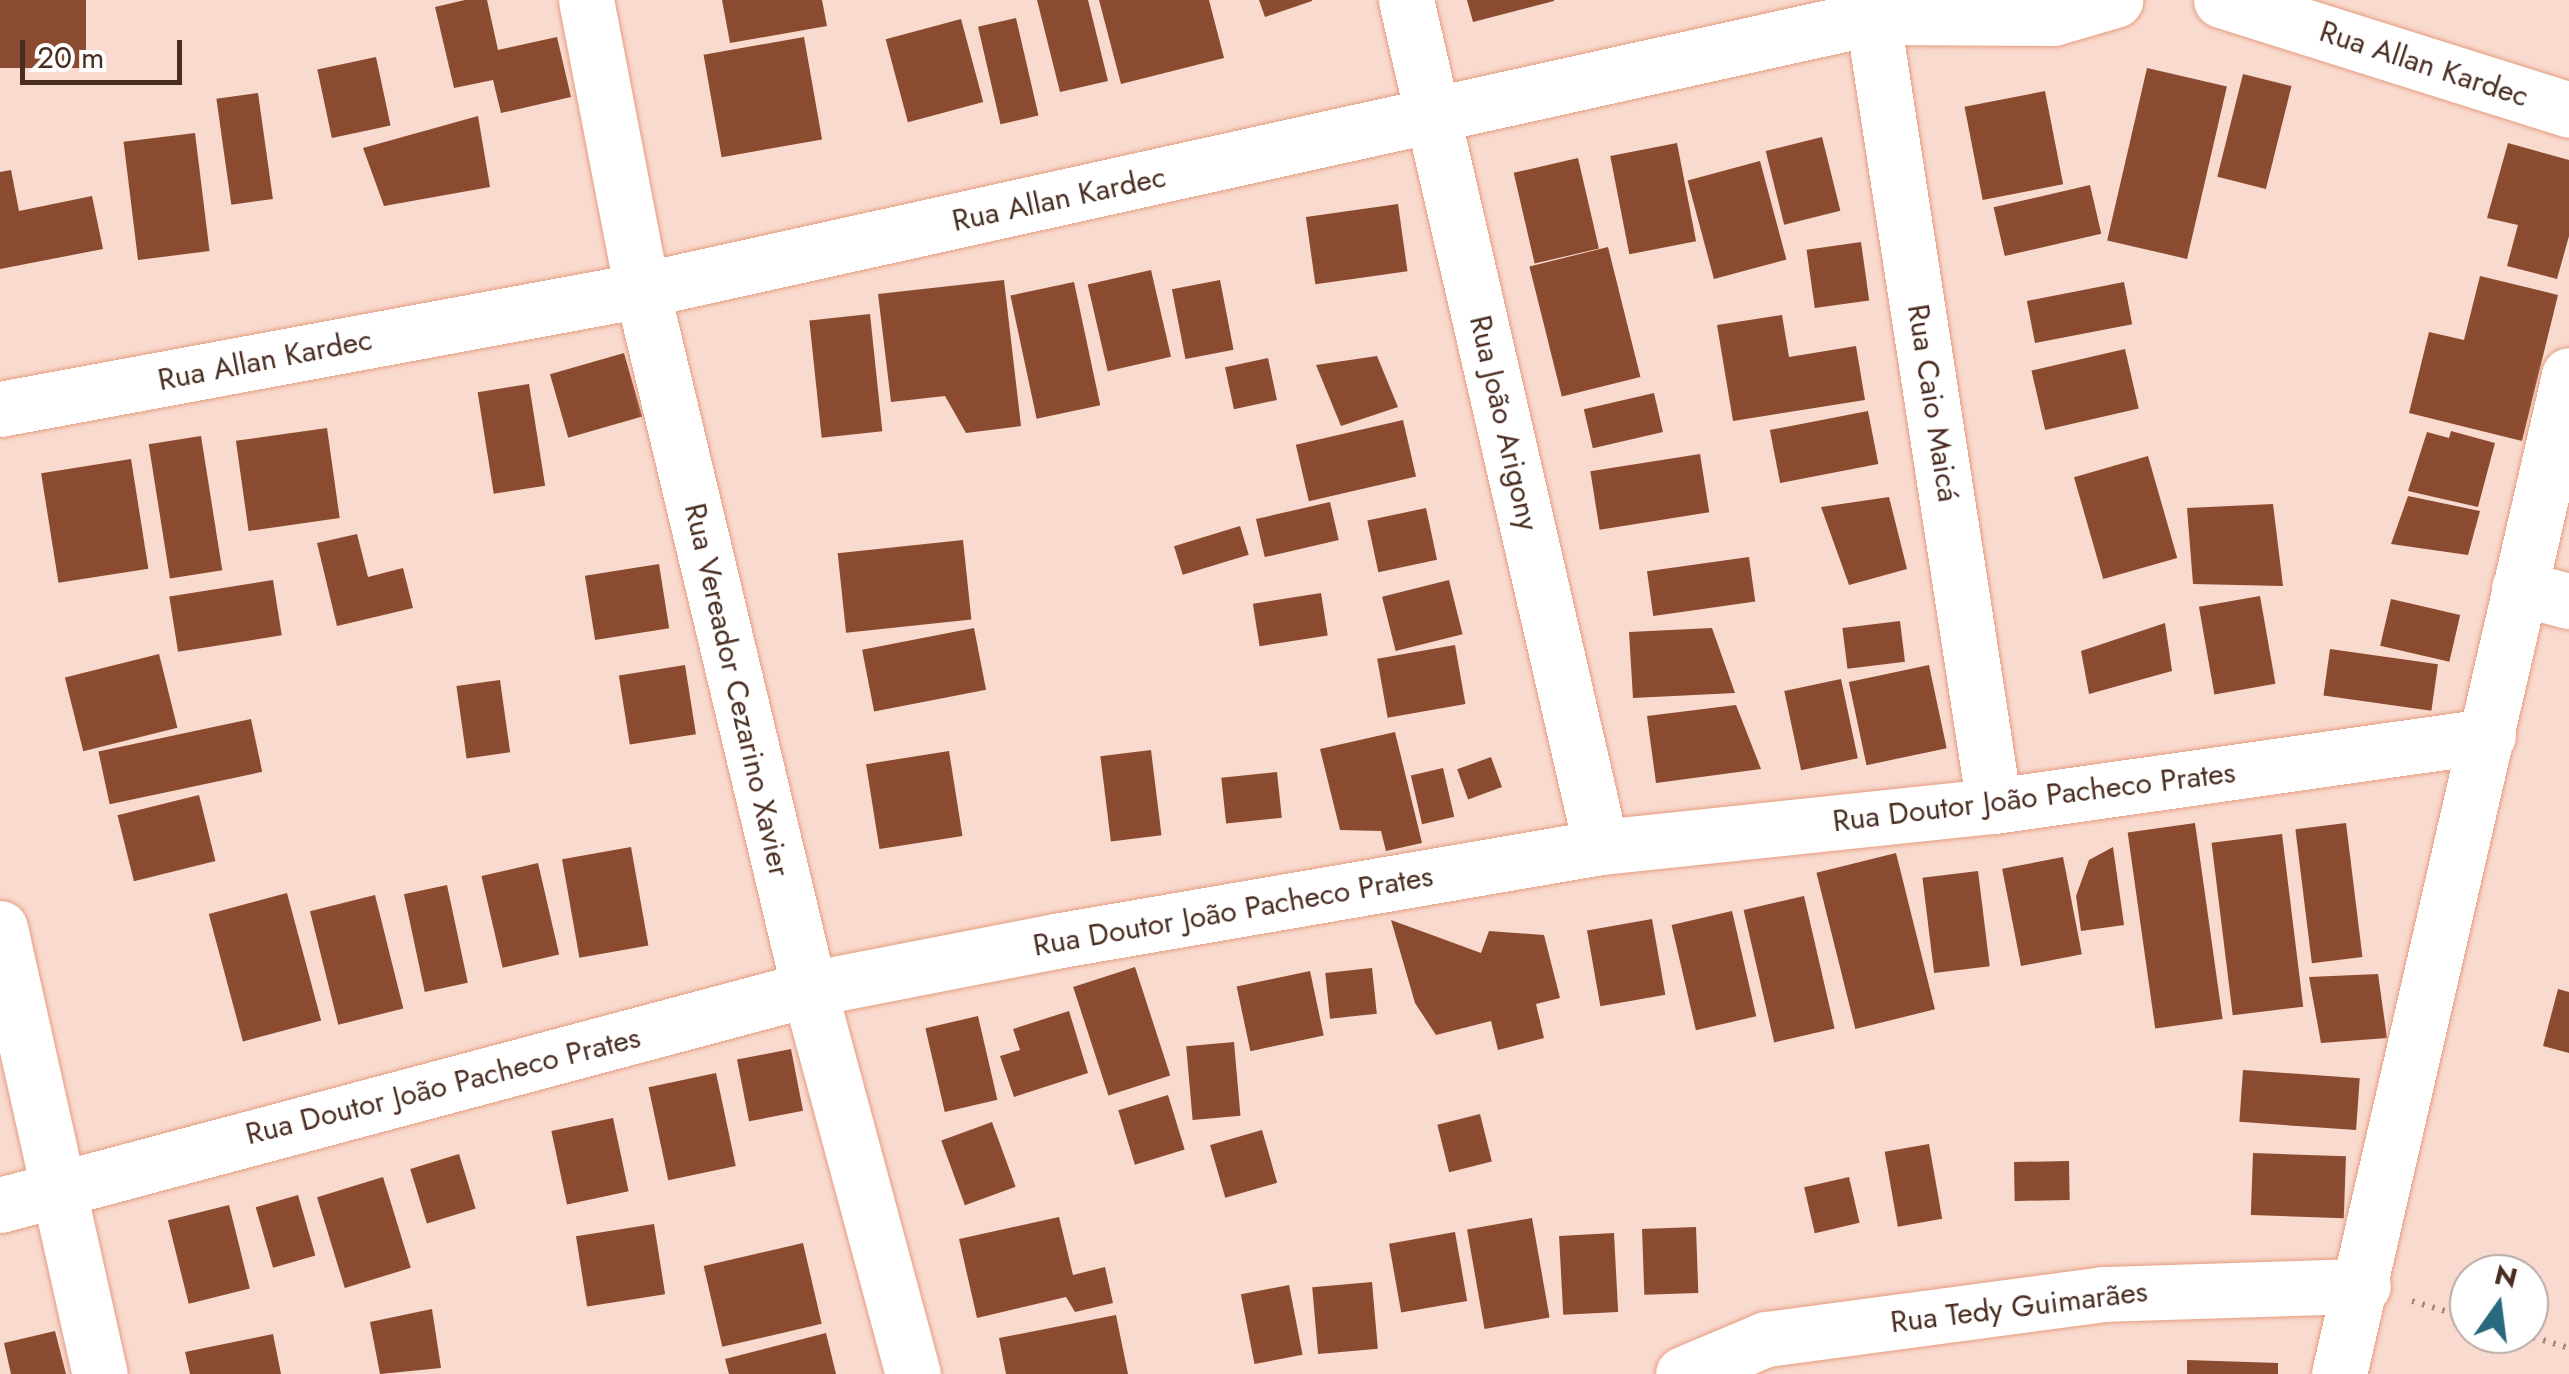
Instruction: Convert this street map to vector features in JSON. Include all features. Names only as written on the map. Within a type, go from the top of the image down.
[{"type":"street","name":"Rua Vereador Cezarino Xavier","points":[[586,0],[642,290],[809,989],[913,1374]]},
{"type":"street","name":"Rua João Arigony","points":[[1406,0],[1602,847]]},
{"type":"street","name":"Rua Allan Kardec","points":[[0,409],[642,290],[1434,117],[1872,8],[2052,18],[2116,0]]},
{"type":"street","name":"Rua Allan Kardec","points":[[2222,0],[2569,110]]},
{"type":"street","name":"Rua Caio Maicá","points":[[1872,8],[1994,806]]},
{"type":"street","points":[[2339,1374],[2363,1286],[2488,736],[2544,594],[2569,375]]},
{"type":"street","name":"Rua Doutor João Pacheco Prates","points":[[0,1205],[57,1185],[809,989],[1602,847],[1994,806],[2488,736]]},
{"type":"street","points":[[0,928],[100,1374]]},
{"type":"street","name":"Rua Tedy Guimarães","points":[[1683,1374],[1766,1339],[2103,1294],[2363,1286]]},
{"type":"building","points":[[0,0],[86,0],[86,68],[0,68]]},
{"type":"building","points":[[487,0],[498,50],[557,37],[571,97],[501,113],[493,80],[454,88],[435,7]]},
{"type":"building","points":[[722,0],[822,0],[827,26],[730,43]]},
{"type":"building","points":[[1037,0],[1088,0],[1108,81],[1060,92]]},
{"type":"building","points":[[1099,0],[1209,0],[1224,58],[1121,84]]},
{"type":"building","points":[[1259,0],[1312,0],[1312,1],[1265,17]]},
{"type":"building","points":[[1467,0],[1554,0],[1554,1],[1473,22]]},
{"type":"building","points":[[1016,18],[1038,115],[1000,124],[978,27]]},
{"type":"building","points":[[961,19],[983,102],[908,122],[886,39]]},
{"type":"building","points":[[804,37],[822,139],[722,157],[704,55]]},
{"type":"building","points":[[376,57],[391,125],[332,138],[317,69]]},
{"type":"building","points":[[2147,68],[2227,86],[2187,259],[2107,240]]},
{"type":"building","points":[[2243,74],[2292,86],[2266,189],[2217,177]]},
{"type":"building","points":[[2045,91],[2063,184],[1983,200],[1965,107]]},
{"type":"building","points":[[258,93],[273,199],[231,205],[216,99]]},
{"type":"building","points":[[478,116],[490,187],[384,206],[363,148]]},
{"type":"building","points":[[195,133],[210,251],[138,260],[124,142]]},
{"type":"building","points":[[1822,137],[1840,211],[1784,225],[1766,151]]},
{"type":"building","points":[[1677,143],[1696,241],[1629,254],[1610,156]]},
{"type":"building","points":[[2508,143],[2569,160],[2569,236],[2557,279],[2507,266],[2518,225],[2487,218]]},
{"type":"building","points":[[1578,158],[1599,249],[1535,263],[1514,173]]},
{"type":"building","points":[[1760,161],[1786,260],[1714,279],[1688,180]]},
{"type":"building","points":[[11,170],[19,211],[92,196],[103,249],[0,269],[0,172]]},
{"type":"building","points":[[2090,185],[2101,234],[2005,256],[1994,207]]},
{"type":"building","points":[[1398,204],[1407,271],[1315,284],[1306,217]]},
{"type":"building","points":[[1861,242],[1869,300],[1815,308],[1807,250]]},
{"type":"building","points":[[1608,247],[1640,377],[1562,397],[1529,267]]},
{"type":"building","points":[[1151,270],[1171,357],[1108,371],[1088,285]]},
{"type":"building","points":[[2480,276],[2558,295],[2522,441],[2409,413],[2429,332],[2464,340]]},
{"type":"building","points":[[1004,280],[1021,426],[966,433],[945,396],[891,402],[878,294]]},
{"type":"building","points":[[1220,280],[1234,350],[1185,359],[1172,289]]},
{"type":"building","points":[[1074,282],[1100,405],[1037,419],[1010,296]]},
{"type":"building","points":[[2124,282],[2132,324],[2035,343],[2027,301]]},
{"type":"building","points":[[870,314],[882,431],[822,438],[809,320]]},
{"type":"building","points":[[1782,315],[1789,357],[1856,346],[1865,400],[1733,421],[1717,325]]},
{"type":"building","points":[[2125,349],[2139,408],[2045,430],[2031,371]]},
{"type":"building","points":[[624,353],[642,416],[568,438],[550,374]]},
{"type":"building","points":[[1377,356],[1398,407],[1341,426],[1316,365]]},
{"type":"building","points":[[1268,358],[1277,400],[1234,409],[1225,367]]},
{"type":"building","points":[[529,384],[545,486],[494,494],[478,392]]},
{"type":"building","points":[[1654,393],[1663,432],[1593,448],[1584,409]]},
{"type":"building","points":[[1868,411],[1878,464],[1780,483],[1770,430]]},
{"type":"building","points":[[1403,420],[1416,477],[1309,501],[1296,445]]},
{"type":"building","points":[[327,428],[340,518],[249,531],[236,441]]},
{"type":"building","points":[[2451,431],[2495,443],[2478,507],[2408,491],[2427,432],[2449,438]]},
{"type":"building","points":[[201,436],[222,570],[170,579],[149,444]]},
{"type":"building","points":[[1700,454],[1709,512],[1600,530],[1590,471]]},
{"type":"building","points":[[2148,456],[2177,558],[2103,579],[2074,477]]},
{"type":"building","points":[[131,459],[148,569],[58,583],[41,473]]},
{"type":"building","points":[[2408,496],[2480,511],[2468,555],[2391,544]]},
{"type":"building","points":[[1889,497],[1907,569],[1849,585],[1821,507]]},
{"type":"building","points":[[1330,502],[1339,540],[1265,557],[1256,519]]},
{"type":"building","points":[[2273,504],[2283,586],[2193,584],[2187,508]]},
{"type":"building","points":[[1426,508],[1437,560],[1378,572],[1367,520]]},
{"type":"building","points":[[1240,526],[1249,555],[1183,575],[1174,546]]},
{"type":"building","points":[[357,534],[368,577],[403,568],[413,608],[337,626],[317,543]]},
{"type":"building","points":[[963,540],[971,620],[846,633],[838,553]]},
{"type":"building","points":[[1749,557],[1755,602],[1653,616],[1647,571]]},
{"type":"building","points":[[659,564],[669,628],[595,640],[585,576]]},
{"type":"building","points":[[273,580],[282,635],[178,652],[169,596]]},
{"type":"building","points":[[1449,580],[1463,634],[1396,651],[1382,597]]},
{"type":"building","points":[[1321,593],[1328,635],[1260,646],[1253,604]]},
{"type":"building","points":[[2260,596],[2275,684],[2214,694],[2199,607]]},
{"type":"building","points":[[2391,599],[2460,615],[2449,662],[2380,646]]},
{"type":"building","points":[[1900,621],[1905,662],[1847,669],[1842,628]]},
{"type":"building","points":[[2165,623],[2172,671],[2089,694],[2081,651]]},
{"type":"building","points":[[974,628],[986,690],[874,712],[862,650]]},
{"type":"building","points":[[1712,628],[1735,693],[1633,698],[1629,632]]},
{"type":"building","points":[[1455,645],[1465,704],[1388,718],[1377,659]]},
{"type":"building","points":[[2330,649],[2438,664],[2431,711],[2323,696]]},
{"type":"building","points":[[159,654],[177,728],[83,751],[65,677]]},
{"type":"building","points":[[685,665],[696,734],[630,745],[619,675]]},
{"type":"building","points":[[1929,665],[1947,748],[1866,765],[1849,682]]},
{"type":"building","points":[[1841,679],[1858,758],[1801,770],[1784,691]]},
{"type":"building","points":[[500,680],[510,752],[467,758],[456,686]]},
{"type":"building","points":[[1736,705],[1761,769],[1656,783],[1647,716]]},
{"type":"building","points":[[251,719],[262,772],[110,804],[98,751]]},
{"type":"building","points":[[1395,732],[1422,843],[1386,851],[1381,831],[1340,830],[1320,749]]},
{"type":"building","points":[[1151,750],[1161,835],[1111,842],[1100,756]]},
{"type":"building","points":[[949,751],[962,836],[879,849],[866,764]]},
{"type":"building","points":[[1491,757],[1502,787],[1468,799],[1457,769]]},
{"type":"building","points":[[1443,768],[1454,817],[1422,824],[1411,775]]},
{"type":"building","points":[[1277,772],[1282,818],[1226,824],[1221,778]]},
{"type":"building","points":[[199,795],[215,861],[134,881],[117,815]]},
{"type":"building","points":[[2195,823],[2223,1019],[2155,1029],[2128,832]]},
{"type":"building","points":[[2346,823],[2362,957],[2312,963],[2295,829]]},
{"type":"building","points":[[2282,834],[2303,1007],[2233,1015],[2212,843]]},
{"type":"building","points":[[631,847],[648,945],[579,958],[562,859]]},
{"type":"building","points":[[2113,847],[2124,925],[2081,931],[2076,896],[2089,860]]},
{"type":"building","points":[[1896,853],[1935,1009],[1855,1029],[1816,873]]},
{"type":"building","points":[[2063,857],[2082,954],[2021,966],[2002,869]]},
{"type":"building","points":[[538,863],[559,955],[503,968],[481,876]]},
{"type":"building","points":[[1978,871],[1990,966],[1934,973],[1922,878]]},
{"type":"building","points":[[447,885],[468,983],[425,992],[404,894]]},
{"type":"building","points":[[287,893],[321,1021],[243,1041],[209,914]]},
{"type":"building","points":[[375,895],[403,1009],[338,1025],[310,911]]},
{"type":"building","points":[[1804,896],[1835,1029],[1774,1042],[1744,910]]},
{"type":"building","points":[[1732,911],[1756,1016],[1696,1030],[1672,925]]},
{"type":"building","points":[[1652,919],[1665,995],[1600,1006],[1587,930]]},
{"type":"building","points":[[1391,920],[1481,953],[1489,931],[1544,935],[1560,998],[1536,1004],[1544,1038],[1498,1050],[1491,1021],[1436,1035],[1415,1003]]},
{"type":"building","points":[[1135,967],[1170,1075],[1108,1096],[1073,987]]},
{"type":"building","points":[[1372,968],[1377,1014],[1330,1019],[1325,973]]},
{"type":"building","points":[[1310,971],[1324,1036],[1250,1051],[1237,987]]},
{"type":"building","points":[[2378,974],[2387,1038],[2321,1043],[2309,977]]},
{"type":"building","points":[[2558,989],[2569,992],[2569,1053],[2543,1046]]},
{"type":"building","points":[[1069,1011],[1088,1073],[1014,1097],[1000,1056],[1020,1050],[1013,1029]]},
{"type":"building","points":[[978,1016],[997,1100],[945,1112],[925,1028]]},
{"type":"building","points":[[1234,1042],[1240,1116],[1193,1120],[1186,1046]]},
{"type":"building","points":[[791,1049],[803,1111],[749,1121],[737,1059]]},
{"type":"building","points":[[2243,1070],[2360,1078],[2356,1130],[2239,1122]]},
{"type":"building","points":[[716,1073],[736,1166],[668,1180],[649,1087]]},
{"type":"building","points":[[1168,1095],[1185,1150],[1135,1165],[1118,1110]]},
{"type":"building","points":[[1480,1114],[1492,1162],[1449,1172],[1437,1125]]},
{"type":"building","points":[[613,1118],[629,1191],[567,1204],[551,1131]]},
{"type":"building","points":[[992,1122],[1016,1187],[965,1205],[941,1140]]},
{"type":"building","points":[[1262,1130],[1277,1183],[1225,1198],[1210,1145]]},
{"type":"building","points":[[1929,1144],[1942,1219],[1898,1227],[1885,1152]]},
{"type":"building","points":[[2253,1153],[2346,1156],[2344,1218],[2251,1215]]},
{"type":"building","points":[[459,1154],[476,1209],[427,1223],[410,1169]]},
{"type":"building","points":[[2069,1161],[2070,1200],[2015,1201],[2014,1162]]},
{"type":"building","points":[[383,1177],[411,1268],[345,1288],[317,1197]]},
{"type":"building","points":[[1849,1177],[1860,1223],[1815,1233],[1804,1187]]},
{"type":"building","points":[[298,1195],[315,1256],[273,1268],[256,1207]]},
{"type":"building","points":[[229,1205],[250,1288],[189,1304],[168,1220]]},
{"type":"building","points":[[1059,1217],[1073,1275],[1105,1267],[1113,1303],[1075,1312],[1066,1297],[977,1318],[959,1239]]},
{"type":"building","points":[[1532,1218],[1550,1317],[1485,1329],[1467,1229]]},
{"type":"building","points":[[654,1224],[665,1294],[587,1306],[576,1236]]},
{"type":"building","points":[[1696,1227],[1698,1293],[1644,1295],[1642,1229]]},
{"type":"building","points":[[1455,1232],[1467,1301],[1401,1313],[1389,1244]]},
{"type":"building","points":[[1614,1233],[1618,1312],[1563,1315],[1559,1236]]},
{"type":"building","points":[[803,1243],[822,1324],[722,1347],[704,1266]]},
{"type":"building","points":[[1372,1282],[1378,1349],[1318,1354],[1312,1287]]},
{"type":"building","points":[[1289,1285],[1303,1355],[1254,1364],[1241,1294]]},
{"type":"building","points":[[432,1309],[441,1368],[380,1374],[370,1322]]},
{"type":"building","points":[[1116,1315],[1128,1374],[1006,1374],[999,1338]]},
{"type":"building","points":[[55,1331],[66,1374],[11,1374],[4,1343]]},
{"type":"building","points":[[826,1333],[836,1374],[729,1374],[725,1359]]},
{"type":"building","points":[[273,1334],[281,1374],[190,1374],[185,1352]]},
{"type":"building","points":[[2187,1360],[2278,1363],[2278,1374],[2187,1374]]}]
